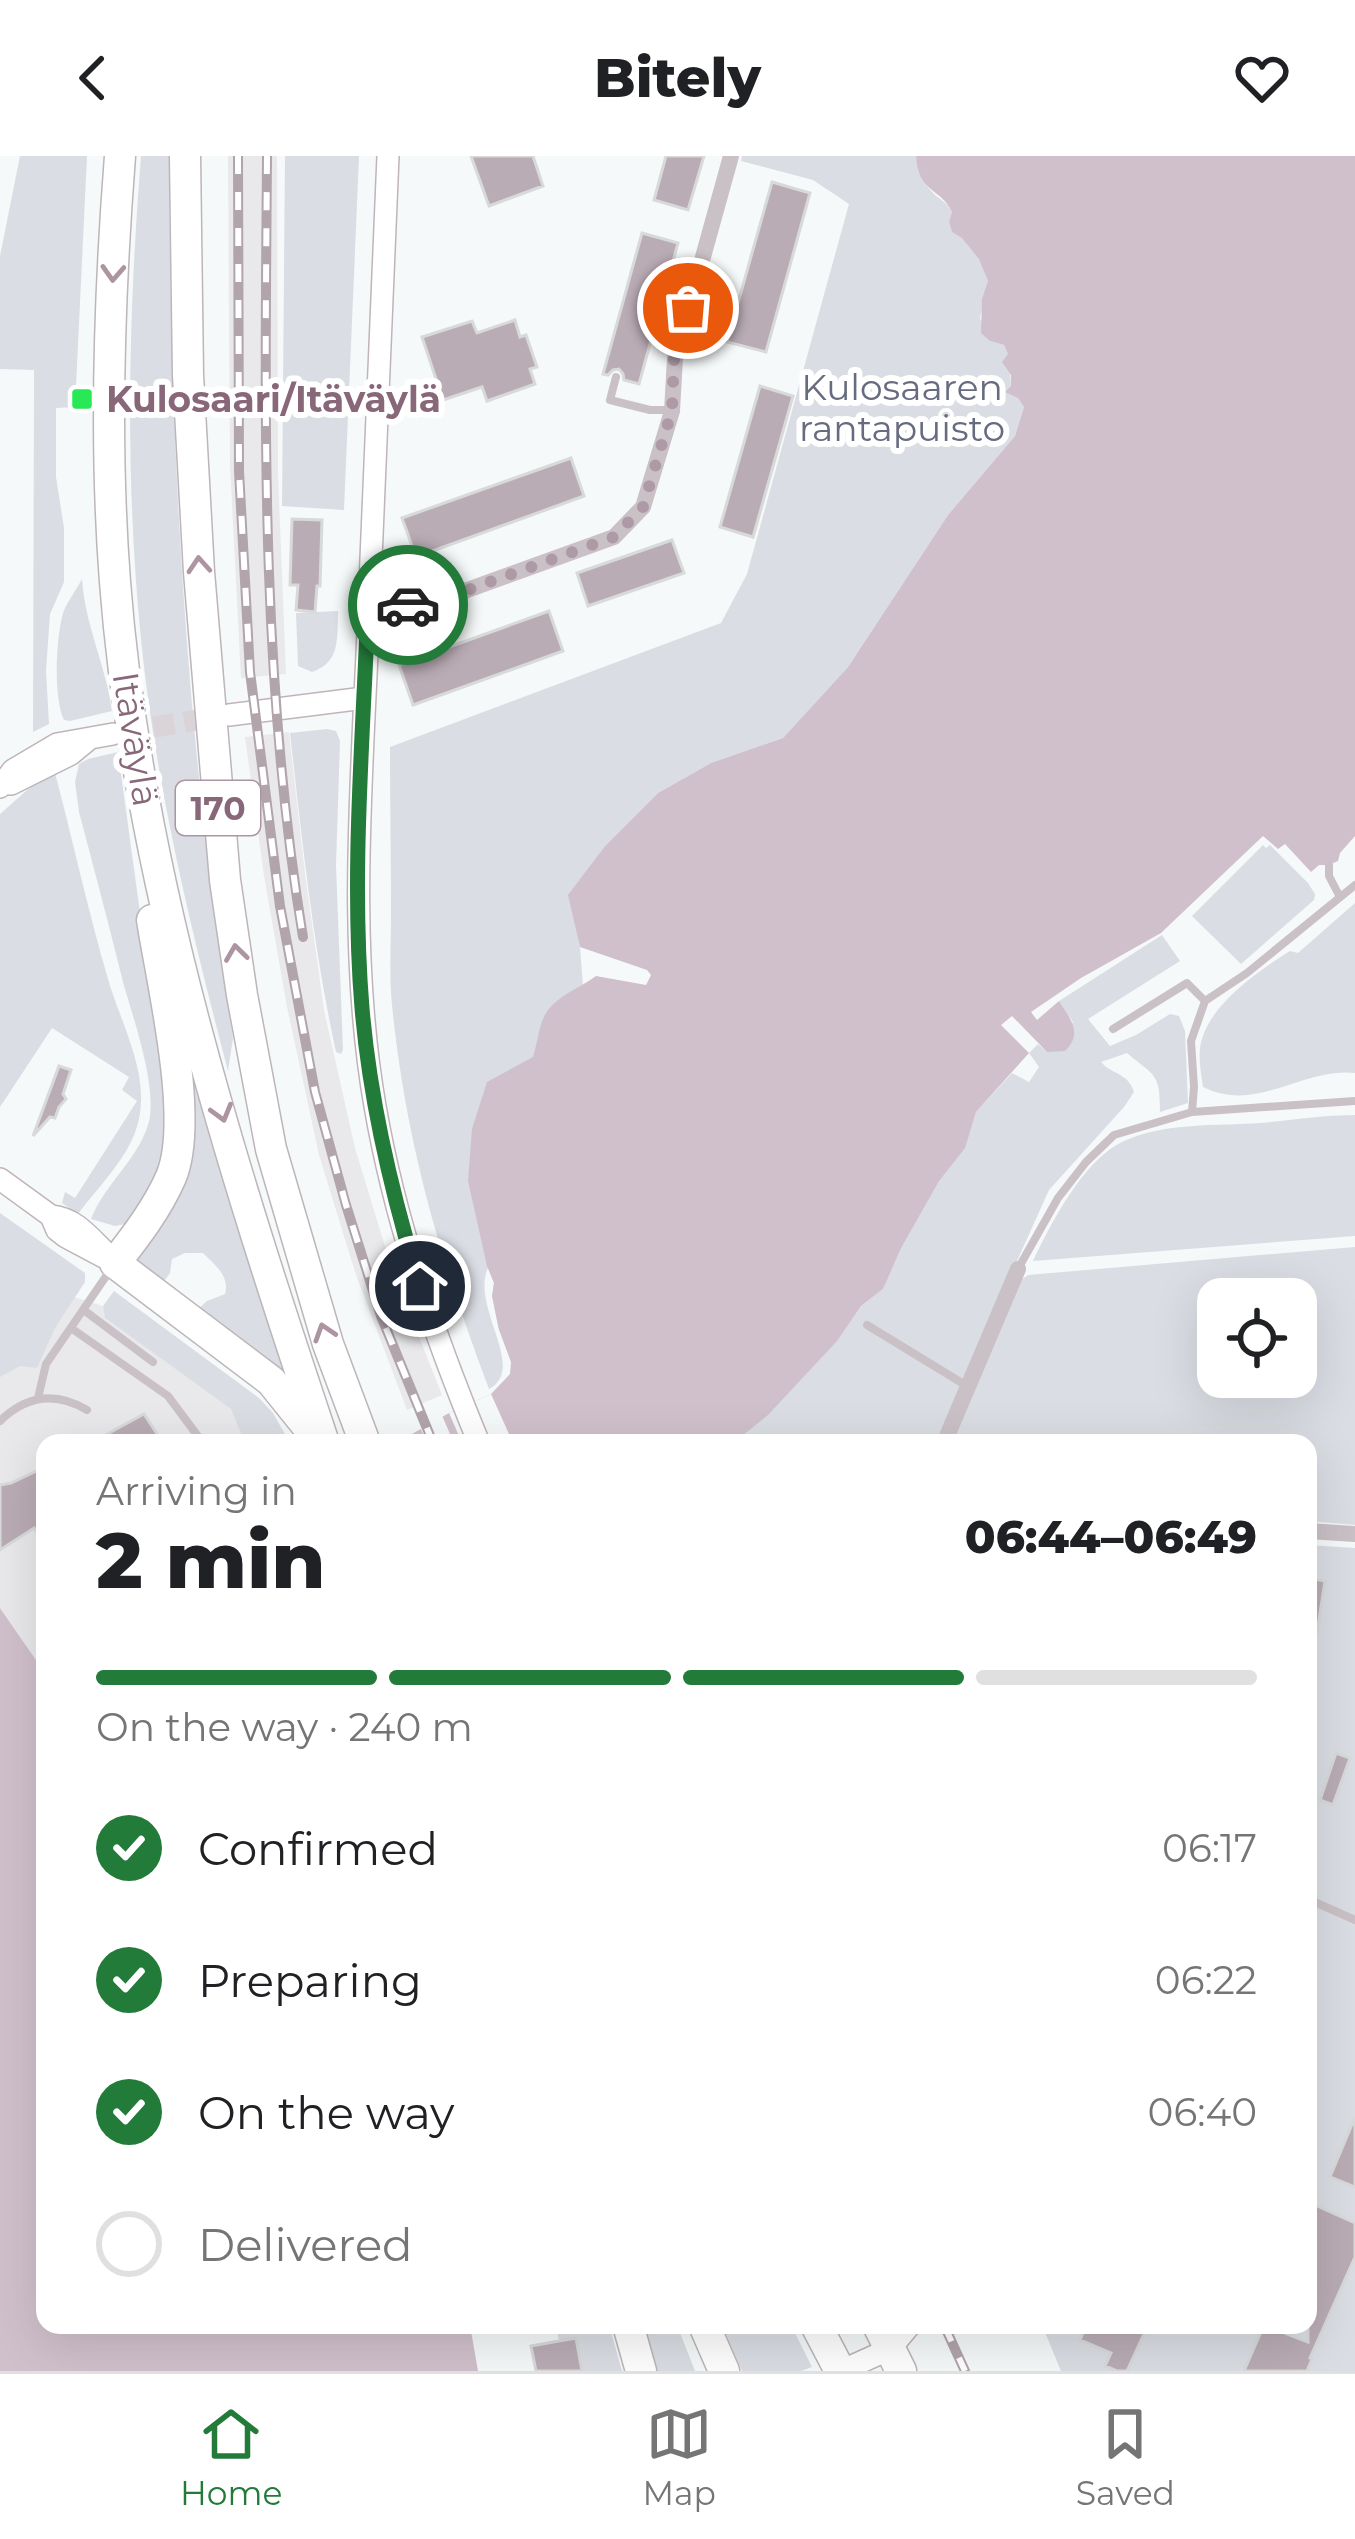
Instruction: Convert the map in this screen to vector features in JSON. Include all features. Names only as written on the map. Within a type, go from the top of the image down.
[{"type":"highway","name":"Itäväylä","points":[[120,156],[111,296],[109,459],[126,683],[144,795],[189,999],[257,1241],[319,1434]]},
{"type":"highway","name":"Itäväylä","points":[[185,156],[188,375],[225,880],[272,1149],[322,1325],[361,1434]]},
{"type":"highway","points":[[144,795],[140,838],[174,1058],[177,1155],[148,1220],[115,1263],[271,1381],[315,1434]]},
{"type":"highway","points":[[631,2334],[641,2371]]},
{"type":"highway","points":[[708,2334],[724,2371]]},
{"type":"highway","points":[[821,2334],[840,2371]]},
{"type":"main road","points":[[388,156],[364,698],[360,979],[369,1068],[390,1178],[405,1235],[475,1434]]},
{"type":"main road","points":[[229,716],[364,698]]},
{"type":"main road","points":[[0,787],[20,782],[88,740],[113,734]]},
{"type":"main road","points":[[0,1179],[51,1216],[66,1237],[115,1263]]},
{"type":"main road","points":[[840,2371],[895,2342]]},
{"type":"street","points":[[368,606],[437,601],[614,537],[643,507],[672,410],[674,358],[731,156]]},
{"type":"street","points":[[948,1434],[1018,1269]]},
{"type":"street","points":[[1317,1532],[1355,1534]]},
{"type":"lane","points":[[616,377],[610,400],[672,410]]},
{"type":"lane","points":[[1329,865],[1340,897]]},
{"type":"lane","points":[[1192,1112],[1192,1041],[1205,1001],[1355,885]]},
{"type":"lane","points":[[1113,1029],[1187,983],[1205,1001]]},
{"type":"lane","points":[[1018,1269],[1058,1198],[1085,1162],[1114,1135],[1192,1112],[1355,1101]]},
{"type":"lane","points":[[38,1397],[46,1364],[115,1263]]},
{"type":"lane","points":[[85,1311],[153,1362]]},
{"type":"lane","points":[[868,1325],[968,1386]]},
{"type":"lane","points":[[71,1328],[168,1396],[196,1434]]},
{"type":"lane","points":[[0,1421],[19,1404],[38,1397],[61,1398],[87,1409]]},
{"type":"lane","points":[[1317,1903],[1355,1920]]},
{"type":"shaded area","points":[[228,156],[277,156],[278,474],[286,674],[241,678],[230,466]]},
{"type":"shaded area","points":[[916,156],[1355,156],[1355,836],[1338,861],[1311,872],[1285,844],[1278,849],[1263,836],[1161,933],[1031,1012],[1037,1020],[1059,1001],[1074,1032],[1065,1051],[1047,1052],[1012,1016],[1001,1025],[1029,1053],[976,1112],[965,1148],[939,1181],[883,1289],[861,1306],[837,1341],[744,1434],[412,1434],[491,1394],[510,1374],[511,1362],[492,1296],[494,1283],[468,1181],[472,1129],[487,1082],[533,1057],[543,1019],[566,994],[596,976],[646,985],[651,975],[580,947],[568,895],[605,846],[658,793],[711,763],[783,738],[848,667],[948,515],[1015,436],[1024,407],[1005,392],[1011,386],[1011,375],[1002,362],[1008,354],[1004,345],[981,333],[988,281],[979,259],[952,232],[952,212],[925,184]]},
{"type":"shaded area","points":[[289,732],[324,1010],[355,1148],[391,1266],[442,1395],[407,1410],[356,1275],[319,1155],[264,876],[245,737]]},
{"type":"shaded area","points":[[0,1274],[103,1306],[105,1318],[232,1409],[242,1434],[36,1434],[36,1660],[0,1608]]},
{"type":"shaded area","points":[[0,1608],[36,1660],[36,2334],[472,2334],[478,2371],[0,2371]]},
{"type":"green space","points":[[20,156],[87,156],[75,407],[56,408],[64,582],[50,614],[49,724],[33,732],[34,370],[0,369],[0,256]]},
{"type":"green space","points":[[141,156],[169,156],[184,598],[203,818],[233,1038],[228,1071],[176,857],[141,640],[130,398]]},
{"type":"green space","points":[[285,156],[359,156],[344,510],[282,506]]},
{"type":"green space","name":"Kulosaaren rantapuisto","points":[[742,156],[916,156],[926,184],[950,208],[949,221],[980,259],[988,281],[980,318],[990,341],[1004,345],[1009,355],[1011,387],[1024,407],[1015,436],[948,515],[848,667],[783,738],[711,763],[658,793],[605,846],[569,895],[583,986],[551,1007],[534,1057],[499,1330],[488,1268],[484,1283],[503,1367],[499,1380],[489,1389],[427,1200],[398,1056],[391,982],[390,747],[721,623],[747,574],[849,204],[813,180],[741,161]]},
{"type":"green space","points":[[82,579],[112,711],[70,721],[64,720],[61,710],[57,652],[63,613]]},
{"type":"green space","points":[[338,611],[336,647],[328,662],[312,672],[298,666],[296,613]]},
{"type":"green space","points":[[336,731],[340,741],[336,865],[341,1054],[336,1052],[321,973],[290,733]]},
{"type":"green space","points":[[118,752],[172,1102],[170,1150],[131,1223],[115,1226],[91,1219],[143,1138],[150,1093],[75,782],[79,764]]},
{"type":"green space","points":[[55,773],[101,953],[136,1062],[141,1096],[131,1141],[78,1214],[62,1203],[65,1192],[75,1198],[137,1101],[122,1090],[129,1077],[52,1028],[0,1107],[0,814],[35,783]]},
{"type":"green space","points":[[1263,845],[1270,845],[1308,883],[1314,900],[1241,964],[1192,916]]},
{"type":"green space","points":[[1355,903],[1355,1073],[1316,1076],[1242,1095],[1203,1087],[1201,1045],[1216,1012],[1251,978],[1290,951],[1298,953]]},
{"type":"green space","points":[[1162,935],[1180,961],[1088,1019],[1110,1046],[1170,1014],[1179,1016],[1185,1031],[1188,1103],[1160,1112],[1157,1082],[1144,1067],[1127,1053],[1101,1062],[1128,1081],[1134,1092],[1049,1190],[939,1434],[704,1434],[837,1340],[861,1306],[883,1289],[944,1125],[971,1127],[976,1112],[1012,1073],[1029,1082],[1039,1067],[1029,1053],[1038,1044],[1047,1052],[1073,1022],[1059,1001]]},
{"type":"green space","points":[[189,1086],[199,1086],[284,1372],[281,1379],[197,1310],[225,1294],[226,1288],[220,1271],[203,1253],[172,1259],[163,1283],[134,1258]]},
{"type":"green space","points":[[1355,1115],[1355,1236],[1033,1261],[1081,1178],[1122,1142],[1173,1128]]},
{"type":"green space","points":[[0,1213],[85,1273],[85,1282],[55,1328],[37,1368],[20,1366],[0,1377]]},
{"type":"green space","points":[[1355,1247],[1355,1525],[1317,1522],[1317,1434],[954,1434],[1021,1280],[1028,1275]]},
{"type":"green space","points":[[114,1291],[259,1398],[285,1434],[241,1434],[231,1409],[105,1318],[103,1306]]},
{"type":"green space","points":[[1317,1546],[1355,1548],[1355,2371],[1061,2371],[1046,2334],[1317,2334]]},
{"type":"green space","points":[[558,2334],[612,2334],[622,2371],[582,2371],[576,2338],[559,2341]]},
{"type":"green space","points":[[639,2334],[681,2334],[695,2371],[649,2371]]},
{"type":"green space","points":[[726,2334],[796,2334],[812,2367],[801,2371],[742,2371]]},
{"type":"pier","points":[[491,1394],[509,1434],[458,1434],[449,1413]]},
{"type":"pier","points":[[440,1411],[450,1434],[423,1434],[418,1423]]},
{"type":"building","points":[[471,156],[533,156],[543,186],[489,206]]},
{"type":"building","points":[[666,156],[704,156],[688,210],[654,200]]},
{"type":"building","points":[[772,182],[810,193],[766,352],[727,342]]},
{"type":"building","points":[[642,233],[678,243],[639,384],[624,380],[619,369],[603,374]]},
{"type":"building","points":[[515,320],[520,337],[526,335],[537,367],[530,369],[535,384],[487,401],[482,387],[443,400],[422,337],[472,321],[477,333]]},
{"type":"building","points":[[760,386],[793,396],[753,537],[720,527]]},
{"type":"building","points":[[571,458],[584,496],[416,557],[402,518]]},
{"type":"building","points":[[292,519],[322,520],[315,612],[296,610],[298,585],[290,585]]},
{"type":"building","points":[[672,540],[684,573],[588,606],[577,573]]},
{"type":"building","points":[[549,611],[563,651],[413,705],[399,665]]},
{"type":"building","points":[[59,1066],[71,1070],[63,1094],[66,1099],[55,1118],[50,1117],[33,1136]]},
{"type":"building","points":[[144,1414],[157,1434],[107,1434]]},
{"type":"building","points":[[36,1471],[36,1531],[34,1528],[0,1550],[0,1485]]},
{"type":"building","points":[[1317,1579],[1325,1581],[1317,1633]]},
{"type":"building","points":[[1336,1753],[1350,1758],[1333,1805],[1320,1800]]},
{"type":"building","points":[[1355,2117],[1355,2187],[1330,2177]]},
{"type":"building","points":[[1317,2206],[1355,2223],[1355,2257],[1307,2371],[1244,2371],[1260,2334],[1287,2334],[1308,2342],[1308,2334],[1317,2334]]},
{"type":"building","points":[[1082,2334],[1144,2334],[1127,2371],[1105,2366],[1111,2353],[1080,2340]]},
{"type":"building","points":[[576,2338],[582,2371],[536,2371],[531,2346]]},
{"type":"tunnel","points":[[123,732],[223,716]]},
{"type":"railway","points":[[238,156],[239,471],[250,672],[280,906],[315,1092],[346,1205],[381,1316],[429,1434]]},
{"type":"railway","points":[[267,156],[266,450],[272,645],[303,937]]},
{"type":"railway","points":[[948,2334],[965,2371]]},
{"type":"way so far","points":[[408,605],[437,601],[614,537],[630,523],[643,507],[672,410],[674,358],[688,308]]},
{"type":"place","name":"Kulosaari/Itäväylä","points":[[82,399]]},
{"type":"route","points":[[408,605],[368,606],[358,875],[362,1009],[375,1107],[420,1286]]}]
